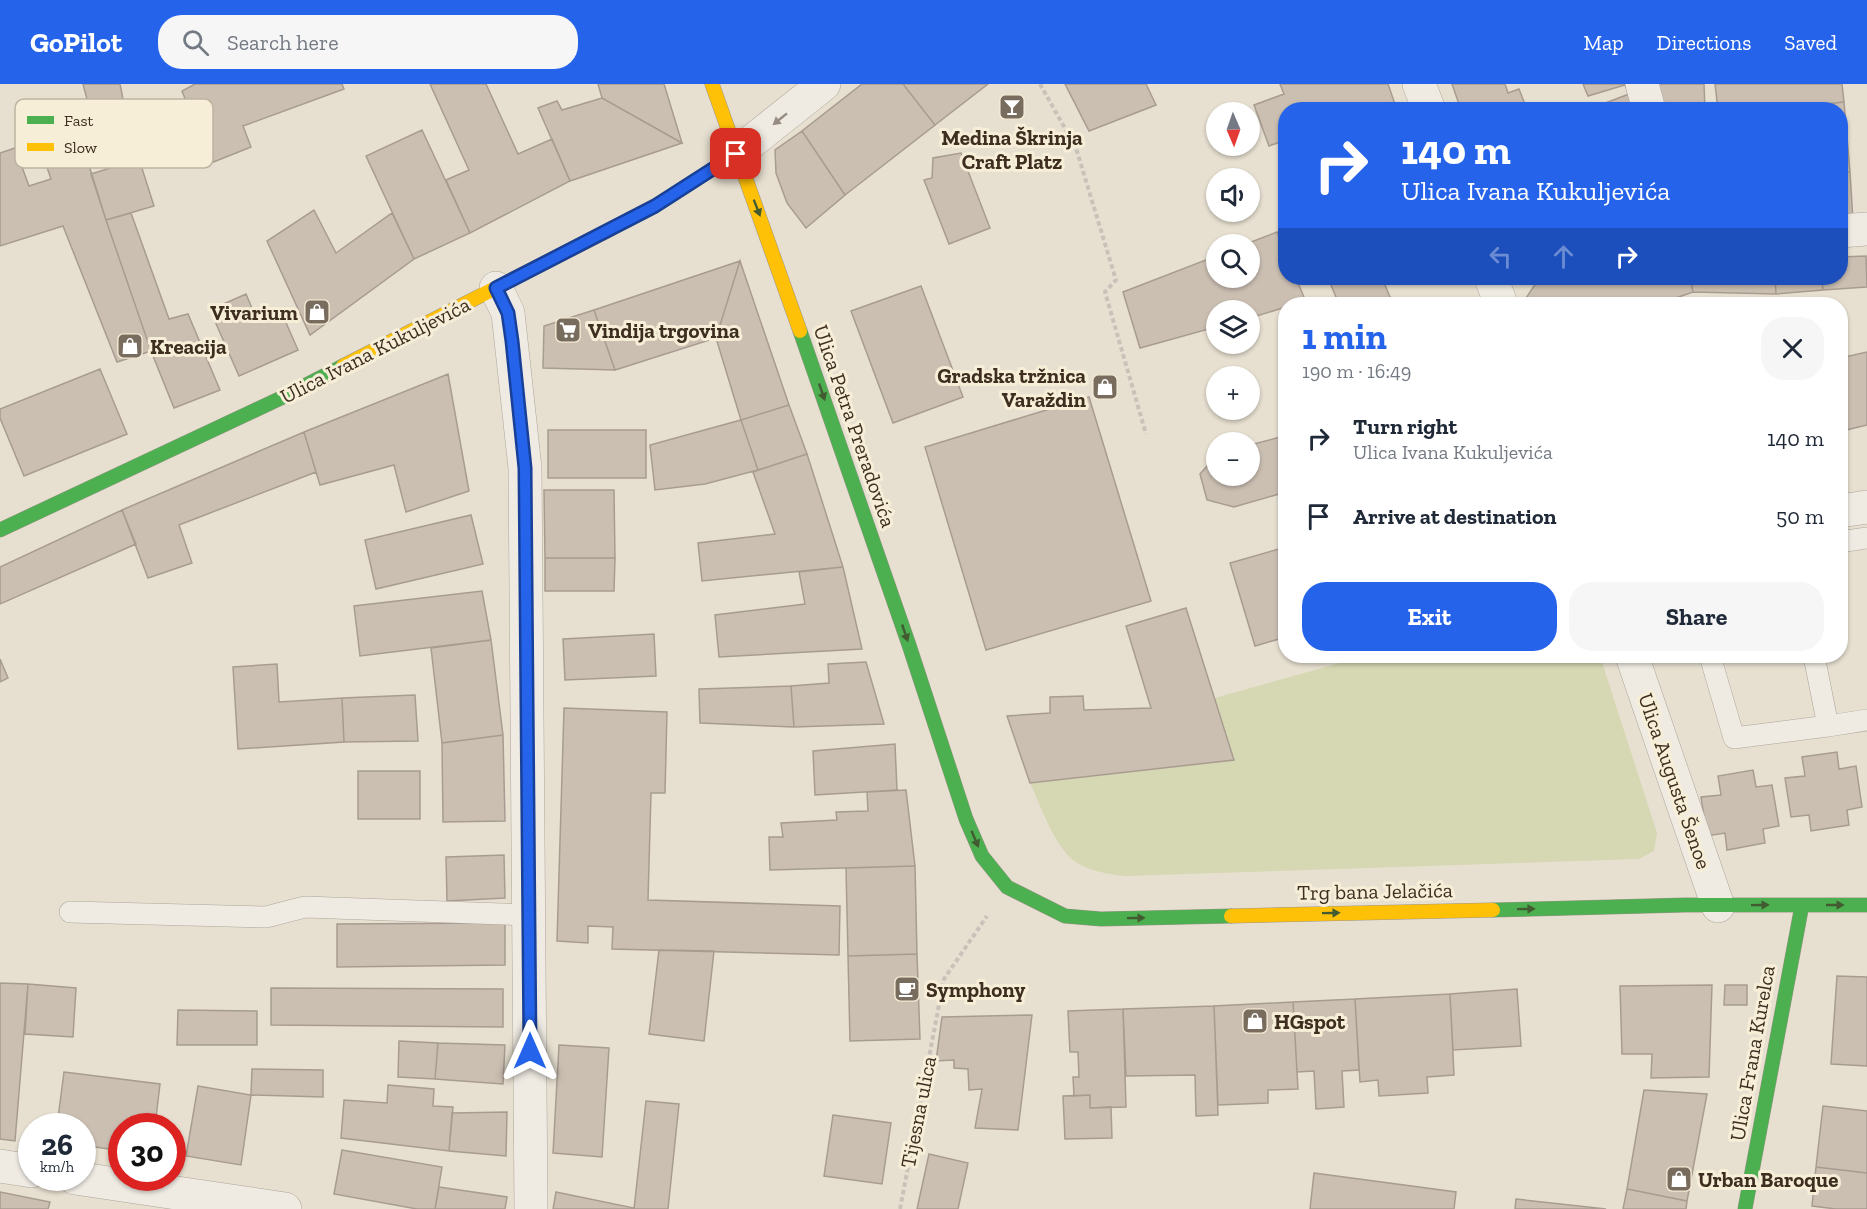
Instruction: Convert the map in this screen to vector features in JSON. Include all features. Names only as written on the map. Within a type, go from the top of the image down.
[{"type":"main road","name":"Ulica Petra Preradovića","points":[[712,84],[768,239],[955,784]]},
{"type":"main road","name":"Ulica Ivana Kukuljevića","points":[[0,530],[281,398],[655,206],[736,154]]},
{"type":"main road","name":"Trg bana Jelačića","points":[[955,784],[966,819],[982,855],[1007,887],[1065,916],[1101,919],[1867,904]]},
{"type":"main road","name":"Ulica Frana Kurelca","points":[[1745,1209],[1802,905]]},
{"type":"street","name":"Ulica Ivana Kukuljevića","points":[[736,154],[824,84]]},
{"type":"street","points":[[1419,84],[1426,102]]},
{"type":"street","points":[[1642,84],[1647,102]]},
{"type":"street","points":[[1848,230],[1867,229]]},
{"type":"street","points":[[496,288],[508,313],[525,468],[531,1209]]},
{"type":"street","points":[[1848,510],[1867,507]]},
{"type":"street","name":"Ulica Augusta Šenoe","points":[[1634,663],[1718,906]]},
{"type":"street","points":[[0,1166],[18,1169]]},
{"type":"street","points":[[96,1181],[285,1209]]},
{"type":"lane","points":[[1848,541],[1867,538]]},
{"type":"lane","points":[[1712,663],[1734,738],[1867,720]]},
{"type":"lane","points":[[1815,663],[1828,726]]},
{"type":"lane","points":[[70,912],[266,917],[306,907],[529,915]]},
{"type":"path","points":[[1040,84],[1076,148],[1093,203],[1116,280],[1105,292],[1146,434]]},
{"type":"path","name":"Tijesna ulica","points":[[900,1209],[944,979],[1007,887]]},
{"type":"green space","points":[[1340,663],[1602,663],[1657,833],[1654,851],[1639,859],[1125,876],[1095,871],[1071,858],[1056,839],[1030,783],[1234,760],[1215,698]]},
{"type":"building","points":[[83,84],[120,84],[123,99],[87,99]]},
{"type":"building","points":[[195,84],[342,84],[344,89],[243,126],[251,147],[213,162],[213,99],[185,99],[182,91]]},
{"type":"building","points":[[430,84],[486,84],[518,154],[552,139],[570,181],[470,233],[446,180],[469,170]]},
{"type":"building","points":[[598,84],[664,84],[682,143],[602,98]]},
{"type":"building","points":[[862,84],[903,84],[935,125],[845,195],[802,131]]},
{"type":"building","points":[[903,84],[988,84],[935,125]]},
{"type":"building","points":[[1065,84],[1146,84],[1156,105],[1089,131]]},
{"type":"building","points":[[1280,84],[1388,84],[1394,102],[1278,102],[1278,143],[1269,146],[1260,121],[1260,103],[1284,94]]},
{"type":"building","points":[[1452,84],[1505,84],[1508,93],[1519,89],[1524,102],[1458,102]]},
{"type":"building","points":[[1583,84],[1628,84],[1588,96]]},
{"type":"building","points":[[1628,84],[1635,102],[1608,102],[1629,94],[1625,85]]},
{"type":"building","points":[[1652,84],[1704,84],[1705,102],[1657,102]]},
{"type":"building","points":[[1715,84],[1842,84],[1844,102],[1717,102]]},
{"type":"building","points":[[602,98],[682,143],[570,181],[538,108],[557,101],[562,110]]},
{"type":"building","points":[[422,130],[470,233],[414,259],[366,156]]},
{"type":"building","points":[[802,131],[845,195],[806,228],[787,203],[776,173],[775,150]]},
{"type":"building","points":[[15,148],[15,168],[22,168],[29,186],[51,179],[47,168],[90,168],[151,351],[117,362],[63,226],[0,246],[0,153]]},
{"type":"building","points":[[1848,149],[1850,172],[1848,172]]},
{"type":"building","points":[[961,153],[990,228],[949,244],[924,180],[932,178],[933,158]]},
{"type":"building","points":[[110,168],[142,168],[154,206],[106,220],[91,174]]},
{"type":"building","points":[[1848,172],[1850,172],[1853,221],[1848,221]]},
{"type":"building","points":[[314,210],[336,253],[392,213],[414,259],[310,335],[267,241]]},
{"type":"building","points":[[131,213],[169,319],[188,314],[220,390],[174,408],[151,351],[106,220]]},
{"type":"building","points":[[1277,232],[1278,285],[1299,285],[1304,297],[1278,297],[1278,309],[1260,315],[1260,300],[1206,300],[1206,330],[1140,348],[1123,292],[1206,260],[1206,288],[1260,288],[1260,239]]},
{"type":"building","points":[[1866,256],[1867,287],[1823,290],[1823,285],[1848,285],[1848,257]]},
{"type":"building","points":[[740,261],[789,405],[741,420],[716,338]]},
{"type":"building","points":[[740,261],[716,338],[615,370],[594,310]]},
{"type":"building","points":[[1331,285],[1385,285],[1390,297],[1336,297]]},
{"type":"building","points":[[1535,285],[1692,285],[1693,292],[1679,297],[1527,297]]},
{"type":"building","points":[[1692,285],[1775,285],[1776,294],[1693,292]]},
{"type":"building","points":[[1775,285],[1823,285],[1823,290],[1776,294]]},
{"type":"building","points":[[921,286],[963,397],[893,423],[851,311]]},
{"type":"building","points":[[246,294],[257,320],[280,309],[298,350],[239,376],[210,310]]},
{"type":"building","points":[[594,310],[615,370],[543,368],[544,326]]},
{"type":"building","points":[[1867,352],[1867,425],[1848,430],[1848,356]]},
{"type":"building","points":[[100,369],[127,434],[24,476],[0,418],[0,409]]},
{"type":"building","points":[[448,374],[469,491],[406,512],[394,465],[320,485],[304,432]]},
{"type":"building","points":[[1089,397],[1151,601],[986,650],[925,447]]},
{"type":"building","points":[[789,405],[807,454],[758,470],[741,420]]},
{"type":"building","points":[[741,420],[758,470],[705,484],[655,490],[650,445]]},
{"type":"building","points":[[548,430],[646,430],[646,478],[548,478]]},
{"type":"building","points":[[304,432],[316,472],[179,525],[192,563],[148,578],[122,510]]},
{"type":"building","points":[[1278,438],[1278,494],[1234,507],[1207,500],[1200,474],[1206,467],[1206,486],[1260,486],[1260,442]]},
{"type":"building","points":[[807,454],[843,567],[702,581],[698,543],[775,534],[753,472]]},
{"type":"building","points":[[544,490],[614,490],[615,558],[545,558]]},
{"type":"building","points":[[122,510],[136,544],[0,604],[0,567]]},
{"type":"building","points":[[471,515],[483,564],[376,589],[365,540]]},
{"type":"building","points":[[1278,549],[1278,639],[1255,646],[1230,563]]},
{"type":"building","points":[[545,558],[615,558],[614,591],[545,591]]},
{"type":"building","points":[[843,567],[862,649],[719,657],[715,615],[805,604],[799,572]]},
{"type":"building","points":[[482,591],[491,640],[360,656],[354,606]]},
{"type":"building","points":[[1186,608],[1234,760],[1030,783],[1007,716],[1050,713],[1050,697],[1083,696],[1084,710],[1151,708],[1126,626]]},
{"type":"building","points":[[654,634],[656,676],[565,680],[563,639]]},
{"type":"building","points":[[491,640],[503,735],[442,743],[431,648]]},
{"type":"building","points":[[0,659],[8,678],[0,682]]},
{"type":"building","points":[[866,662],[884,724],[794,727],[791,686],[829,683],[828,664]]},
{"type":"building","points":[[277,664],[279,702],[342,698],[344,742],[238,749],[233,667]]},
{"type":"building","points":[[791,686],[794,727],[700,723],[699,689]]},
{"type":"building","points":[[415,695],[418,741],[344,742],[342,698]]},
{"type":"building","points":[[564,708],[667,712],[665,793],[651,793],[648,900],[840,906],[839,955],[612,949],[613,927],[588,926],[588,943],[557,941]]},
{"type":"building","points":[[503,735],[505,821],[443,822],[442,743]]},
{"type":"building","points":[[895,744],[897,790],[815,795],[813,751]]},
{"type":"building","points":[[1837,752],[1839,769],[1856,766],[1862,807],[1847,810],[1849,825],[1811,831],[1809,815],[1791,817],[1785,778],[1805,776],[1802,757]]},
{"type":"building","points":[[1753,770],[1756,787],[1772,785],[1779,826],[1763,829],[1765,843],[1727,850],[1725,833],[1707,836],[1701,797],[1721,795],[1718,776]]},
{"type":"building","points":[[358,771],[420,771],[420,819],[358,819]]},
{"type":"building","points":[[906,790],[915,866],[770,870],[769,837],[783,837],[781,823],[837,820],[836,812],[868,811],[867,792]]},
{"type":"building","points":[[504,855],[505,898],[447,901],[446,857]]},
{"type":"building","points":[[915,866],[917,954],[848,956],[846,868]]},
{"type":"building","points":[[505,923],[505,965],[337,967],[337,924]]},
{"type":"building","points":[[659,950],[714,951],[704,1041],[649,1034]]},
{"type":"building","points":[[917,954],[920,1039],[850,1041],[848,956]]},
{"type":"building","points":[[1837,976],[1867,977],[1867,1066],[1831,1064]]},
{"type":"building","points":[[0,983],[28,984],[15,1141],[0,1139]]},
{"type":"building","points":[[28,984],[76,988],[73,1037],[25,1034]]},
{"type":"building","points":[[1712,985],[1709,1077],[1651,1078],[1652,1054],[1622,1054],[1620,986]]},
{"type":"building","points":[[1725,985],[1747,985],[1747,1005],[1724,1005]]},
{"type":"building","points":[[271,988],[503,989],[503,1027],[271,1025]]},
{"type":"building","points":[[1517,989],[1521,1046],[1453,1050],[1450,994]]},
{"type":"building","points":[[1450,994],[1454,1075],[1427,1077],[1428,1093],[1379,1096],[1378,1080],[1360,1082],[1355,999]]},
{"type":"building","points":[[1355,999],[1359,1070],[1342,1071],[1344,1107],[1316,1109],[1314,1071],[1297,1072],[1293,1002]]},
{"type":"building","points":[[1293,1002],[1298,1089],[1268,1090],[1268,1103],[1218,1105],[1214,1006]]},
{"type":"building","points":[[1214,1006],[1218,1115],[1196,1116],[1195,1075],[1126,1076],[1123,1009]]},
{"type":"building","points":[[1123,1009],[1126,1107],[1090,1108],[1090,1095],[1074,1096],[1073,1077],[1079,1077],[1078,1052],[1070,1052],[1068,1011]]},
{"type":"building","points":[[178,1010],[257,1011],[257,1045],[177,1045]]},
{"type":"building","points":[[1032,1015],[1018,1130],[975,1128],[982,1089],[969,1090],[968,1069],[954,1068],[954,1060],[936,1061],[942,1017]]},
{"type":"building","points":[[399,1041],[438,1043],[435,1079],[398,1077]]},
{"type":"building","points":[[438,1043],[505,1045],[503,1084],[435,1079]]},
{"type":"building","points":[[559,1045],[609,1048],[602,1157],[553,1153]]},
{"type":"building","points":[[252,1069],[323,1070],[323,1097],[251,1095]]},
{"type":"building","points":[[64,1072],[160,1084],[157,1113],[108,1113],[108,1149],[96,1147],[96,1113],[59,1113]]},
{"type":"building","points":[[388,1085],[434,1089],[433,1106],[453,1107],[449,1151],[341,1138],[344,1100],[387,1103]]},
{"type":"building","points":[[198,1086],[251,1095],[241,1165],[186,1156]]},
{"type":"building","points":[[1644,1090],[1707,1094],[1687,1201],[1627,1189]]},
{"type":"building","points":[[1090,1095],[1090,1108],[1111,1107],[1112,1138],[1065,1139],[1063,1096]]},
{"type":"building","points":[[646,1101],[679,1104],[668,1209],[634,1209]]},
{"type":"building","points":[[1823,1106],[1867,1111],[1867,1173],[1816,1167]]},
{"type":"building","points":[[507,1112],[506,1156],[449,1151],[452,1113]]},
{"type":"building","points":[[833,1115],[891,1123],[882,1184],[824,1176]]},
{"type":"building","points":[[342,1150],[442,1167],[435,1209],[417,1209],[334,1194]]},
{"type":"building","points":[[929,1154],[968,1163],[958,1209],[917,1209]]},
{"type":"building","points":[[1816,1167],[1867,1173],[1867,1209],[1812,1206]]},
{"type":"building","points":[[1314,1173],[1456,1192],[1454,1209],[1310,1209]]},
{"type":"building","points":[[439,1187],[507,1197],[505,1209],[435,1209]]},
{"type":"building","points":[[1627,1189],[1687,1201],[1686,1209],[1623,1209]]},
{"type":"building","points":[[0,1192],[50,1202],[48,1209],[0,1209]]},
{"type":"building","points":[[556,1192],[634,1208],[634,1209],[553,1209]]},
{"type":"building","points":[[1516,1199],[1606,1209],[1515,1209]]},
{"type":"traffic: fast","points":[[603,233],[655,206],[736,154]]},
{"type":"traffic: fast","points":[[800,331],[909,645],[966,819],[982,856],[1007,887],[1065,916],[1101,919],[1231,916]]},
{"type":"traffic: fast","points":[[0,530],[281,398],[343,366]]},
{"type":"traffic: fast","points":[[1493,910],[1685,905],[1867,905]]},
{"type":"traffic: fast","points":[[1745,1209],[1802,905]]},
{"type":"traffic: slow","points":[[712,84],[800,331]]},
{"type":"traffic: slow","points":[[343,366],[603,233]]},
{"type":"traffic: slow","points":[[1231,916],[1493,910]]},
{"type":"place","name":"Medina Škrinja Craft Platz","points":[[1012,107]]},
{"type":"place","name":"Vivarium","points":[[317,312]]},
{"type":"place","name":"Vindija trgovina","points":[[568,330]]},
{"type":"place","name":"Kreacija","points":[[130,346]]},
{"type":"place","name":"Gradska tržnica Varaždin","points":[[1105,387]]},
{"type":"place","name":"Symphony","points":[[907,989]]},
{"type":"place","name":"HGspot","points":[[1255,1021]]},
{"type":"place","name":"Urban Baroque","points":[[1679,1179]]},
{"type":"route","points":[[530,1051],[525,468],[508,313],[496,288],[655,206],[736,154]]}]
